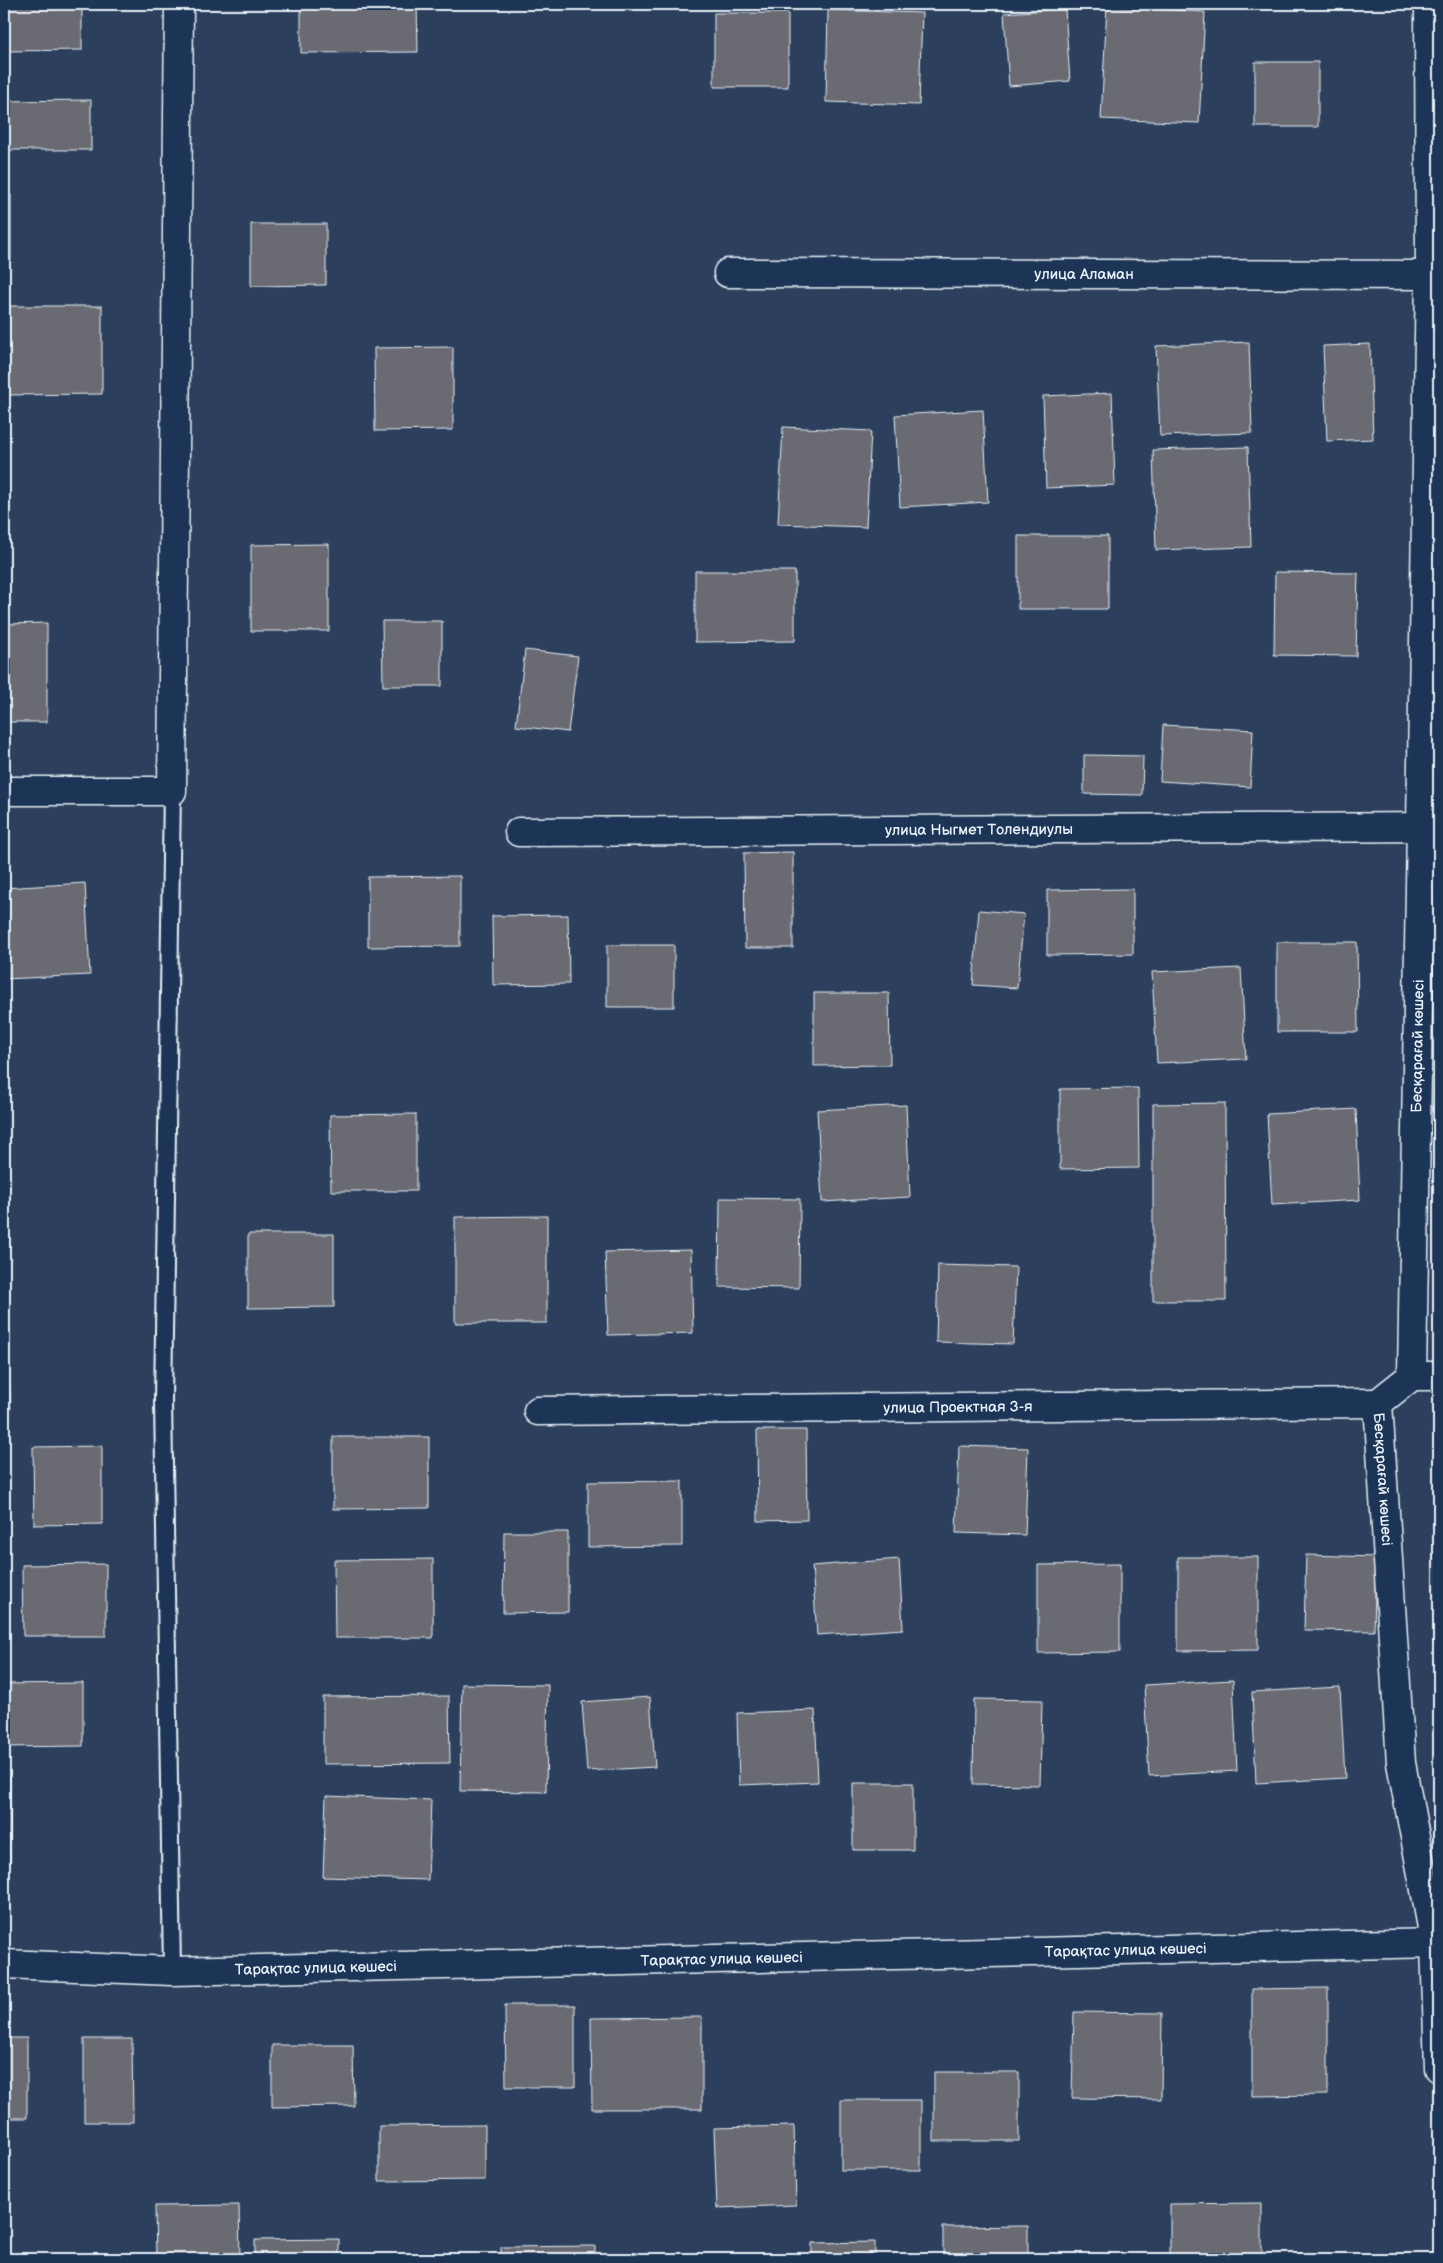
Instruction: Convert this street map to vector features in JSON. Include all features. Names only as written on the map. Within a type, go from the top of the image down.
[{"type":"street","points":[[4,791],[172,792],[179,4]]},
{"type":"street","name":"Бесқарағай көшесі","points":[[1429,4],[1435,275],[1431,827],[1412,1376],[1378,1403],[1401,1763],[1437,1943],[1439,2068]]},
{"type":"street","name":"улица Аламан","points":[[728,273],[1435,275]]},
{"type":"street","name":"улица Ныгмет Толендиулы","points":[[519,832],[1431,827]]},
{"type":"street","points":[[1412,1376],[1439,1376]]},
{"type":"street","name":"улица Проектная 3-я","points":[[538,1411],[1378,1403]]},
{"type":"street","name":"Тарақтас улица көшесі","points":[[4,1964],[172,1971],[1437,1943]]},
{"type":"lane","points":[[172,792],[162,1401],[172,1971]]},
{"type":"building","points":[[8,4],[82,4],[82,50],[9,51]]},
{"type":"building","points":[[301,4],[417,4],[418,52],[301,53]]},
{"type":"building","points":[[1107,6],[1205,12],[1199,123],[1101,119]]},
{"type":"building","points":[[1065,9],[1070,81],[1009,86],[1004,13]]},
{"type":"building","points":[[828,10],[922,13],[919,105],[826,102]]},
{"type":"building","points":[[714,13],[788,13],[788,87],[714,87]]},
{"type":"building","points":[[1255,62],[1318,62],[1318,127],[1255,127]]},
{"type":"building","points":[[91,100],[91,150],[4,150],[4,101]]},
{"type":"building","points":[[4,195],[11,195],[11,260],[4,260]]},
{"type":"building","points":[[251,224],[326,224],[326,285],[251,286]]},
{"type":"building","points":[[4,306],[102,306],[102,394],[4,395]]},
{"type":"building","points":[[1249,342],[1252,433],[1160,436],[1156,346]]},
{"type":"building","points":[[1370,344],[1373,439],[1327,441],[1323,346]]},
{"type":"building","points":[[453,347],[453,430],[375,431],[374,348]]},
{"type":"building","points":[[1112,393],[1115,485],[1046,488],[1043,396]]},
{"type":"building","points":[[983,410],[988,502],[900,507],[895,415]]},
{"type":"building","points":[[783,427],[871,431],[866,527],[778,524]]},
{"type":"building","points":[[1248,447],[1251,547],[1156,550],[1153,450]]},
{"type":"building","points":[[1018,536],[1108,536],[1108,609],[1018,609]]},
{"type":"building","points":[[329,544],[329,631],[251,631],[251,545]]},
{"type":"building","points":[[695,571],[795,571],[795,641],[695,642]]},
{"type":"building","points":[[1275,572],[1358,573],[1356,656],[1274,655]]},
{"type":"building","points":[[382,621],[442,621],[442,686],[383,686]]},
{"type":"building","points":[[47,623],[47,722],[4,722],[4,624]]},
{"type":"building","points":[[525,650],[578,656],[568,732],[516,726]]},
{"type":"building","points":[[1163,725],[1253,730],[1250,787],[1160,781]]},
{"type":"building","points":[[1084,755],[1143,756],[1142,795],[1084,794]]},
{"type":"building","points":[[793,852],[793,948],[745,948],[744,853]]},
{"type":"building","points":[[460,876],[460,946],[368,947],[368,877]]},
{"type":"building","points":[[85,883],[90,975],[4,979],[4,888]]},
{"type":"building","points":[[1133,889],[1133,954],[1047,955],[1047,890]]},
{"type":"building","points":[[979,910],[1024,914],[1017,988],[973,985]]},
{"type":"building","points":[[568,915],[569,984],[493,985],[492,916]]},
{"type":"building","points":[[1277,942],[1357,942],[1358,1032],[1277,1032]]},
{"type":"building","points":[[607,945],[674,945],[674,1007],[607,1007]]},
{"type":"building","points":[[1241,968],[1246,1059],[1157,1063],[1152,972]]},
{"type":"building","points":[[814,993],[889,993],[890,1065],[814,1066]]},
{"type":"building","points":[[1138,1088],[1139,1168],[1060,1169],[1060,1089]]},
{"type":"building","points":[[1225,1103],[1226,1301],[1153,1301],[1153,1104]]},
{"type":"building","points":[[906,1105],[910,1197],[822,1202],[817,1110]]},
{"type":"building","points":[[1356,1109],[1360,1200],[1272,1205],[1267,1114]]},
{"type":"building","points":[[416,1114],[416,1191],[331,1191],[330,1115]]},
{"type":"building","points":[[720,1198],[800,1199],[799,1288],[719,1287]]},
{"type":"building","points":[[547,1216],[547,1323],[455,1323],[455,1217]]},
{"type":"building","points":[[248,1234],[334,1234],[334,1307],[248,1308]]},
{"type":"building","points":[[691,1250],[693,1333],[608,1335],[605,1252]]},
{"type":"building","points":[[938,1265],[1016,1267],[1013,1344],[936,1342]]},
{"type":"building","points":[[4,1325],[7,1325],[11,1416],[4,1416]]},
{"type":"building","points":[[757,1430],[806,1430],[807,1520],[758,1521]]},
{"type":"building","points":[[333,1437],[429,1437],[429,1508],[333,1509]]},
{"type":"building","points":[[102,1446],[102,1524],[34,1525],[33,1447]]},
{"type":"building","points":[[959,1446],[1028,1448],[1025,1535],[956,1533]]},
{"type":"building","points":[[682,1481],[682,1546],[588,1547],[588,1482]]},
{"type":"building","points":[[504,1532],[568,1532],[568,1612],[503,1613]]},
{"type":"building","points":[[1306,1555],[1376,1557],[1374,1631],[1304,1630]]},
{"type":"building","points":[[1178,1557],[1258,1557],[1258,1650],[1178,1651]]},
{"type":"building","points":[[433,1559],[433,1638],[335,1638],[334,1560]]},
{"type":"building","points":[[899,1559],[903,1629],[817,1635],[812,1566]]},
{"type":"building","points":[[106,1564],[106,1636],[23,1636],[22,1565]]},
{"type":"building","points":[[1120,1564],[1120,1652],[1038,1653],[1038,1565]]},
{"type":"building","points":[[1233,1680],[1237,1771],[1149,1776],[1144,1685]]},
{"type":"building","points":[[83,1683],[83,1746],[4,1747],[4,1684]]},
{"type":"building","points":[[462,1684],[548,1685],[546,1792],[460,1791]]},
{"type":"building","points":[[1340,1687],[1345,1778],[1256,1783],[1252,1692]]},
{"type":"building","points":[[449,1696],[450,1763],[323,1764],[323,1697]]},
{"type":"building","points":[[650,1697],[655,1767],[587,1771],[582,1702]]},
{"type":"building","points":[[974,1699],[1042,1700],[1040,1785],[973,1784]]},
{"type":"building","points":[[815,1710],[818,1782],[739,1785],[737,1713]]},
{"type":"building","points":[[4,1777],[10,1777],[10,1863],[4,1863]]},
{"type":"building","points":[[853,1783],[913,1783],[913,1850],[853,1850]]},
{"type":"building","points":[[326,1796],[431,1800],[428,1880],[323,1877]]},
{"type":"building","points":[[1328,1988],[1328,2095],[1252,2096],[1252,1989]]},
{"type":"building","points":[[505,2005],[575,2005],[575,2087],[506,2087]]},
{"type":"building","points":[[1074,2012],[1162,2013],[1161,2099],[1072,2098]]},
{"type":"building","points":[[702,2017],[702,2109],[592,2109],[591,2018]]},
{"type":"building","points":[[4,2038],[27,2038],[27,2118],[4,2118]]},
{"type":"building","points":[[84,2039],[132,2039],[133,2122],[84,2122]]},
{"type":"building","points":[[272,2045],[353,2045],[354,2106],[272,2107]]},
{"type":"building","points":[[934,2072],[1019,2072],[1019,2141],[934,2141]]},
{"type":"building","points":[[841,2100],[921,2100],[921,2170],[841,2170]]},
{"type":"building","points":[[485,2125],[485,2180],[379,2181],[379,2126]]},
{"type":"building","points":[[794,2126],[796,2205],[717,2208],[714,2128]]},
{"type":"building","points":[[1262,2203],[1262,2259],[1170,2259],[1170,2204]]},
{"type":"building","points":[[239,2205],[240,2259],[156,2259],[155,2206]]},
{"type":"building","points":[[1028,2226],[1028,2259],[943,2259],[943,2227]]},
{"type":"building","points":[[339,2239],[339,2259],[255,2259],[255,2240]]},
{"type":"building","points":[[875,2242],[875,2259],[812,2259],[812,2243]]},
{"type":"building","points":[[595,2246],[595,2259],[501,2259],[501,2247]]}]
